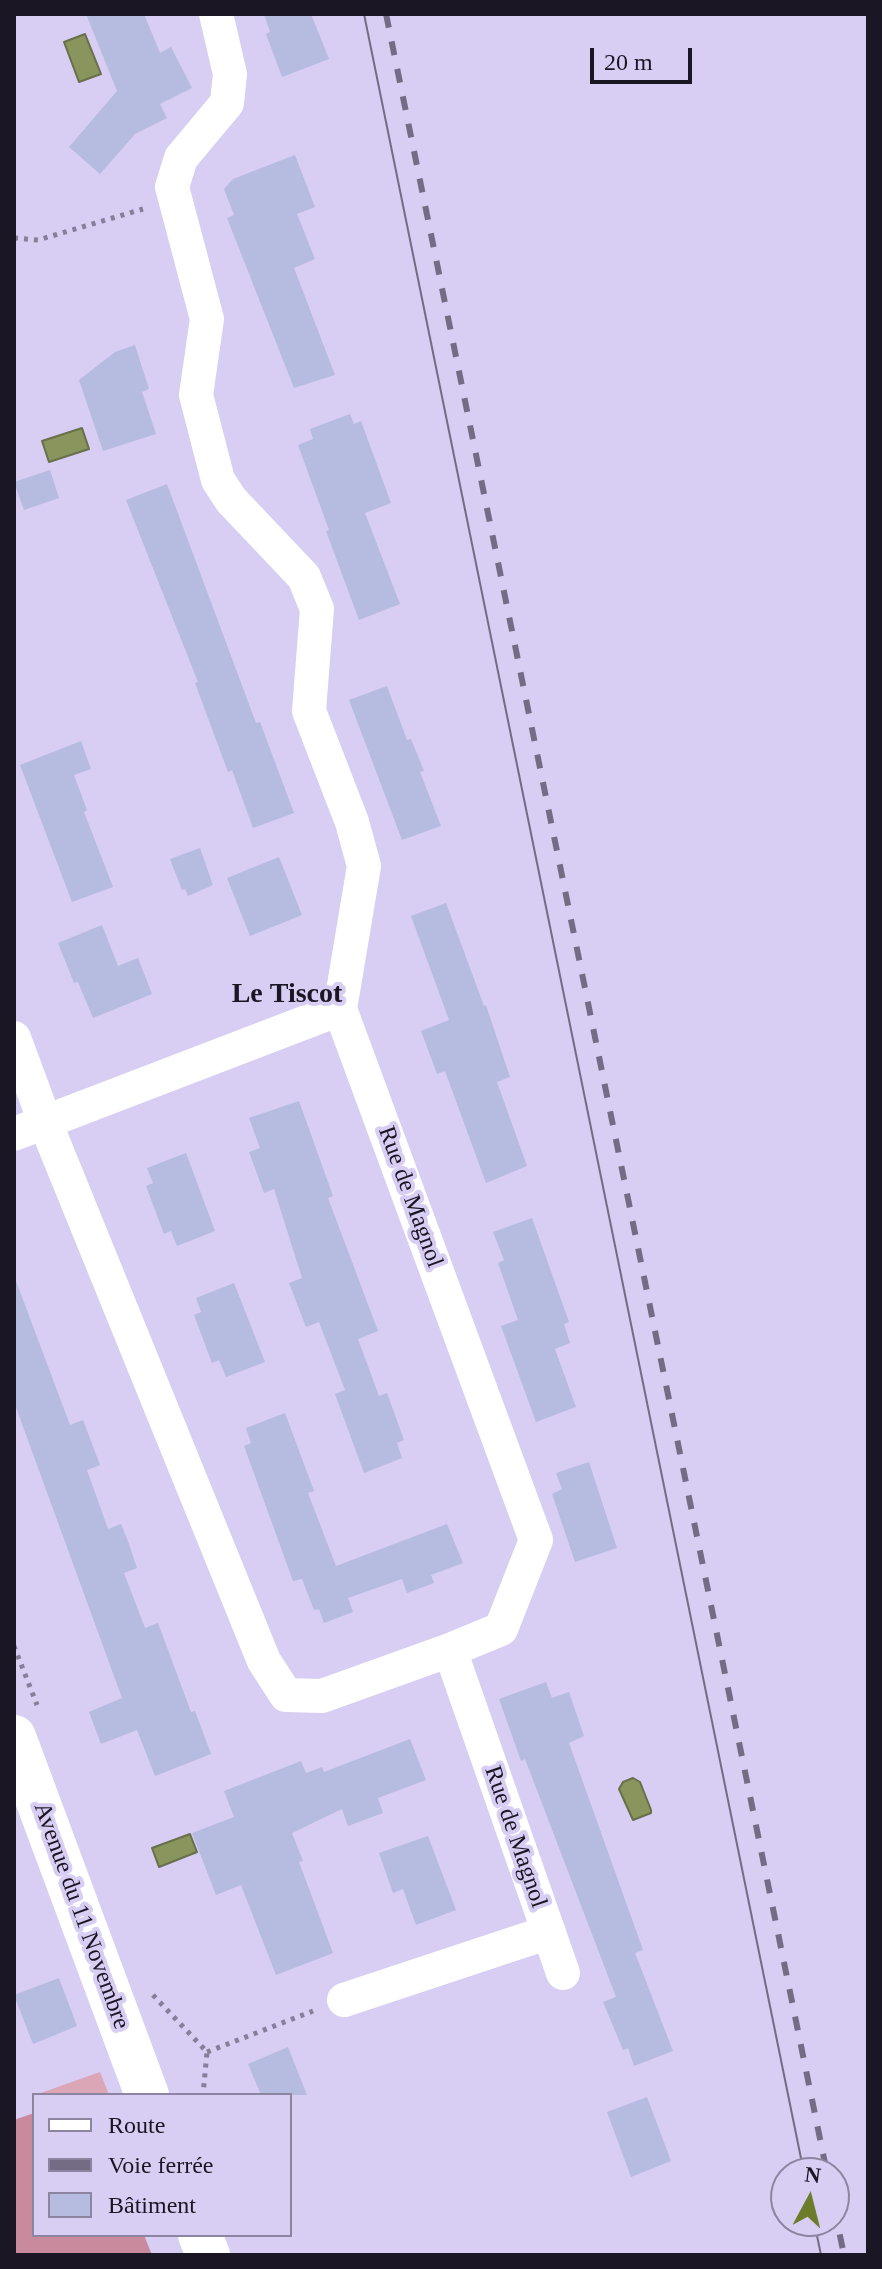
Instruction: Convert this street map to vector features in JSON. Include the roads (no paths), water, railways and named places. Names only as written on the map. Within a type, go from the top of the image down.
[{"type":"main road","name":"Avenue du 11 Novembre","points":[[14,1737],[146,2093]]},
{"type":"street","points":[[14,1038],[29,1128],[340,1009],[364,866],[352,822],[309,711],[317,609],[304,577],[231,500],[218,480],[196,395],[207,319],[172,187],[181,158],[227,103],[230,74],[216,14]]},
{"type":"street","name":"Rue de Magnol","points":[[29,1128],[264,1661],[286,1695],[322,1696],[450,1650],[501,1629],[536,1540],[340,1009]]},
{"type":"street","name":"Rue de Magnol","points":[[450,1650],[563,1973]]},
{"type":"street","name":"Rue de Magnol","points":[[344,2000],[549,1932]]},
{"type":"tram line","points":[[364,14],[801,2157]]},
{"type":"tram line","points":[[817,2237],[821,2255]]},
{"type":"railway","points":[[386,14],[824,2157]]},
{"type":"railway","points":[[840,2237],[844,2255]]},
{"type":"district","name":"Le Tiscot","points":[[287,995]]}]
